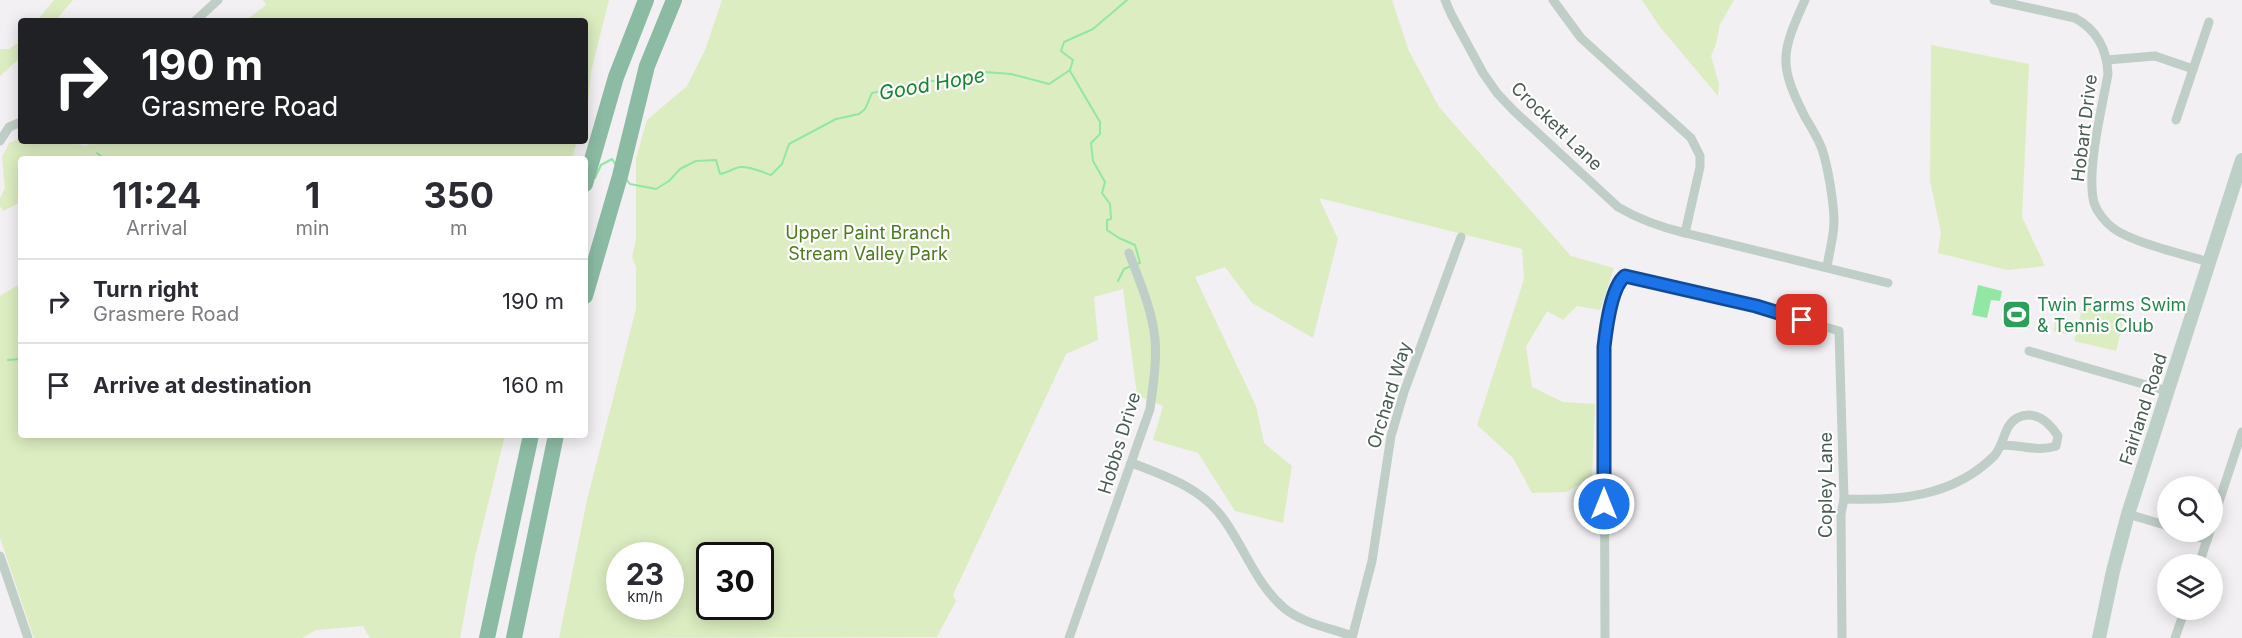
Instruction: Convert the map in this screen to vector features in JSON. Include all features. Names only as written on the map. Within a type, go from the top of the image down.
[{"type":"highway","points":[[588,174],[616,76],[646,0]]},
{"type":"highway","points":[[588,286],[620,176],[648,66],[674,0]]},
{"type":"highway","points":[[487,634],[530,438]]},
{"type":"highway","points":[[514,638],[555,438]]},
{"type":"main road","name":"Fairland Road","points":[[2099,638],[2128,514],[2242,160]]},
{"type":"street","points":[[198,18],[218,0]]},
{"type":"street","name":"Crockett Lane","points":[[1445,0],[1483,73],[1513,110],[1618,207],[1654,225],[1888,284]]},
{"type":"street","points":[[1553,0],[1581,38],[1691,138],[1700,156],[1700,167],[1685,233]]},
{"type":"street","points":[[1805,0],[1788,42],[1785,57],[1787,77],[1792,92],[1821,146],[1825,160],[1834,223],[1827,267]]},
{"type":"street","name":"Hobart Drive","points":[[1995,0],[2075,18],[2094,33],[2107,60],[2108,74],[2091,178],[2094,204],[2107,223],[2126,236],[2209,262]]},
{"type":"street","points":[[2176,120],[2209,22]]},
{"type":"street","points":[[2107,60],[2155,56],[2193,69]]},
{"type":"street","points":[[0,141],[9,127],[18,123]]},
{"type":"street","name":"Orchard Way","points":[[1352,637],[1372,561],[1390,436],[1461,237]]},
{"type":"street","name":"Hobbs Drive","points":[[1069,638],[1150,410],[1155,339],[1147,302],[1129,253]]},
{"type":"street","name":"Copley Lane","points":[[1605,638],[1604,347],[1607,322],[1618,281],[1625,276],[1756,306],[1839,331],[1844,499],[1841,513],[1842,638]]},
{"type":"street","points":[[2029,351],[2167,391]]},
{"type":"street","points":[[1844,499],[1899,499],[1934,491],[1976,472],[2003,445],[2004,435],[2009,425],[2017,418],[2037,416],[2044,420],[2058,436],[2056,446],[2049,448],[2003,445]]},
{"type":"street","points":[[2223,490],[2242,432]]},
{"type":"street","points":[[1132,463],[1174,479],[1206,499],[1222,516],[1269,593],[1286,609],[1306,620],[1352,637]]},
{"type":"street","points":[[2128,514],[2157,523]]},
{"type":"street","points":[[0,556],[28,638]]},
{"type":"street","points":[[2175,638],[2181,620]]},
{"type":"green space","points":[[54,0],[73,0],[58,18],[39,18]]},
{"type":"green space","points":[[263,0],[609,0],[591,72],[588,103],[588,18],[249,18],[266,5]]},
{"type":"green space","name":"Upper Paint Branch Stream Valley Park","points":[[722,0],[1392,0],[1409,51],[1439,107],[1571,256],[1614,268],[1600,310],[1577,306],[1563,320],[1547,311],[1526,347],[1532,387],[1563,402],[1595,404],[1592,477],[1566,492],[1532,493],[1513,458],[1477,425],[1524,279],[1522,249],[1319,198],[1338,239],[1313,338],[1252,303],[1225,267],[1195,277],[1256,406],[1264,443],[1292,466],[1283,523],[1235,511],[1198,453],[1153,440],[1163,406],[1137,395],[1123,289],[1094,297],[1098,340],[1066,354],[953,595],[956,601],[937,637],[559,638],[587,500],[636,309],[636,267],[632,257],[636,240],[636,158],[647,120],[687,86],[705,50]]},
{"type":"green space","points":[[1642,0],[1734,0],[1720,24],[1711,56],[1719,84],[1718,96],[1660,27]]},
{"type":"green space","points":[[18,43],[18,60],[0,76],[0,49],[9,49]]},
{"type":"green space","points":[[1931,45],[2029,64],[2022,217],[2045,266],[2007,270],[1938,253],[1941,232],[1930,181]]},
{"type":"green space","points":[[18,139],[18,144],[86,146],[90,144],[576,144],[573,156],[18,156],[18,204],[3,211],[0,206],[0,198],[5,188],[2,157],[9,143]]},
{"type":"green space","points":[[18,285],[18,438],[504,438],[475,557],[460,638],[370,638],[363,626],[316,630],[302,638],[34,638],[0,538],[0,296]]},
{"type":"green space","points":[[2083,305],[2125,315],[2116,351],[2074,341]]},
{"type":"green space","points":[[2057,316],[2068,319],[2064,334],[2053,331]]},
{"type":"shaded area","points":[[1978,285],[2002,291],[2000,301],[1991,300],[1987,318],[1972,315]]},
{"type":"waterway","name":"Good Hope","points":[[626,179],[630,184],[656,189],[669,181],[680,169],[696,161],[716,160],[720,174],[744,167],[771,175],[782,164],[789,144],[836,119],[859,114],[865,109],[872,93],[928,81],[966,80],[985,72],[1011,74],[1049,84],[1070,70],[1073,60],[1061,51],[1064,42],[1093,29],[1127,0]]},
{"type":"waterway","points":[[1070,71],[1100,122],[1100,134],[1091,143],[1093,161],[1105,182],[1102,193],[1110,204],[1111,219],[1107,220],[1107,230],[1135,245],[1140,263],[1137,264]]},
{"type":"waterway","name":"Good Hope","points":[[97,153],[101,156]]},
{"type":"waterway","name":"Good Hope","points":[[595,178],[601,165],[612,159],[616,165]]},
{"type":"waterway","points":[[1118,281],[1124,269],[1131,266]]},
{"type":"waterway","points":[[8,360],[18,359]]},
{"type":"place","name":"Twin Farms Swim & Tennis Club","points":[[2016,314]]},
{"type":"route","points":[[1604,504],[1604,347],[1607,322],[1618,281],[1625,276],[1756,306],[1802,320]]}]
